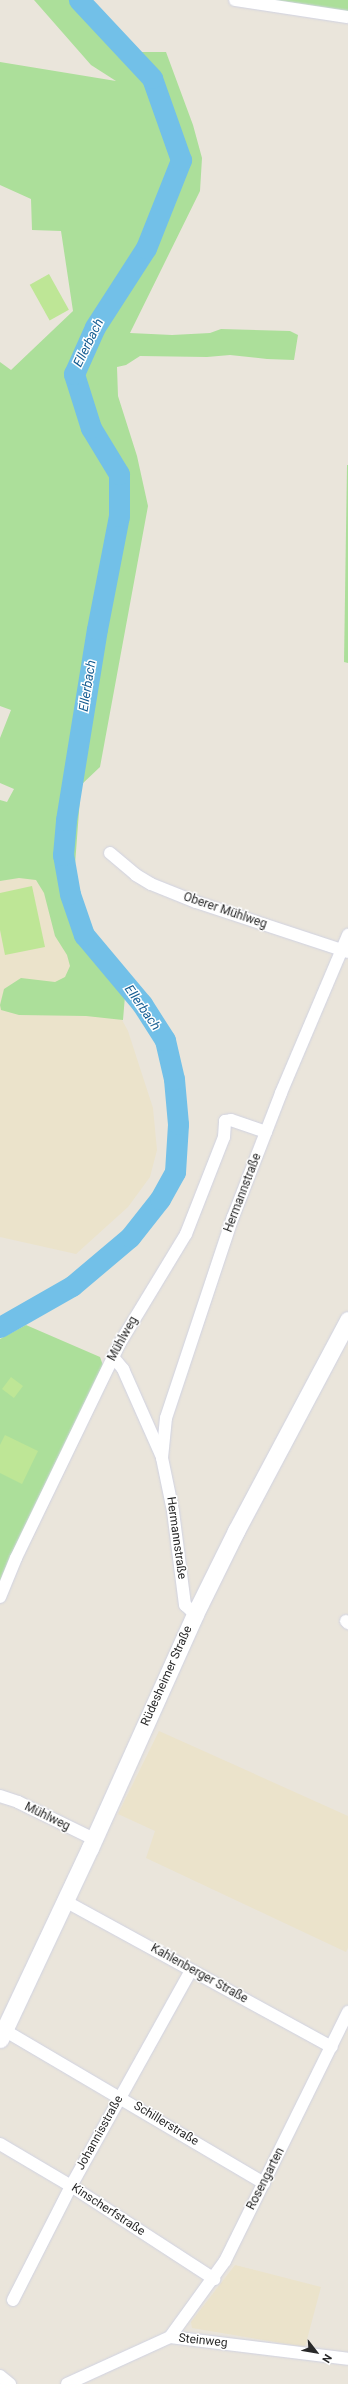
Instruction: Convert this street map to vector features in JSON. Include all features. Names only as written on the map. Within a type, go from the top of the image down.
[{"type":"street","points":[[235,0],[348,17]]},
{"type":"street","name":"Oberer Mühlweg","points":[[110,853],[136,875],[151,884],[196,902],[345,951]]},
{"type":"street","name":"Hermannstraße","points":[[162,1458],[166,1418],[233,1217],[266,1132],[345,951],[348,935]]},
{"type":"street","name":"Mühlweg","points":[[0,1597],[16,1558],[113,1357],[186,1234],[224,1137],[225,1121],[231,1120],[266,1132]]},
{"type":"street","name":"Rüdesheimer Straße","points":[[2,2035],[94,1839],[195,1614],[236,1531],[348,1320]]},
{"type":"street","name":"Hermannstraße","points":[[113,1357],[123,1369],[162,1458],[173,1511],[185,1605],[195,1614]]},
{"type":"street","name":"Mühlweg","points":[[0,1796],[94,1839]]},
{"type":"street","name":"Kahlenberger Straße","points":[[65,1901],[332,2047]]},
{"type":"street","name":"Johannisstraße","points":[[13,2300],[71,2186],[191,1970]]},
{"type":"street","name":"Rosengarten","points":[[170,2337],[214,2279],[225,2261],[348,2012]]},
{"type":"street","name":"Schillerstraße","points":[[2,2035],[120,2097],[264,2183]]},
{"type":"street","name":"Kinscherfstraße","points":[[0,2144],[71,2186],[214,2279]]},
{"type":"street","name":"Steinweg","points":[[67,2384],[170,2337],[348,2359]]},
{"type":"street","points":[[0,2376],[10,2384]]},
{"type":"shaded area","points":[[57,846],[87,954],[128,1031],[153,1108],[157,1150],[150,1177],[128,1207],[76,1254],[0,1237],[0,855]]},
{"type":"shaded area","points":[[159,1731],[348,1816],[348,1948],[346,1952],[146,1858],[155,1831],[118,1814]]},
{"type":"shaded area","points":[[235,2265],[321,2287],[305,2347],[192,2328],[191,2322]]},
{"type":"green space","points":[[34,0],[88,0],[107,22],[141,52],[166,52],[193,125],[202,158],[200,191],[130,333],[172,335],[210,333],[221,329],[290,331],[298,335],[294,360],[230,355],[207,357],[140,356],[126,365],[117,367],[118,396],[137,456],[148,506],[100,767],[81,785],[74,878],[88,928],[97,946],[127,972],[123,1020],[86,1016],[19,1015],[1,1010],[0,1005],[4,989],[21,978],[55,982],[65,977],[70,966],[67,955],[55,936],[44,893],[36,880],[19,878],[0,881],[0,800],[7,802],[14,789],[0,783],[0,738],[11,710],[0,706],[0,362],[11,370],[73,311],[61,231],[32,230],[31,199],[0,185],[0,62],[116,81],[91,65]]},
{"type":"green space","points":[[271,0],[348,0],[348,12]]},
{"type":"green space","points":[[49,274],[69,310],[50,321],[30,285]]},
{"type":"green space","points":[[348,465],[348,663],[344,662]]},
{"type":"green space","points":[[32,886],[45,947],[5,955],[0,930],[0,893]]},
{"type":"green space","points":[[26,1325],[100,1357],[104,1368],[0,1584],[0,1339]]},
{"type":"green space","points":[[11,1377],[23,1386],[14,1398],[2,1389]]},
{"type":"green space","points":[[5,1435],[38,1451],[22,1484],[0,1473],[0,1445]]},
{"type":"waterway","name":"Ellerbach","points":[[0,1327],[72,1286],[130,1237],[160,1199],[175,1172],[178,1124],[174,1079],[165,1040],[142,1004],[84,935],[70,894],[63,855],[66,820],[97,629],[119,516],[119,474],[91,428],[74,374],[95,327],[146,248],[181,160],[152,78],[79,0]]}]
